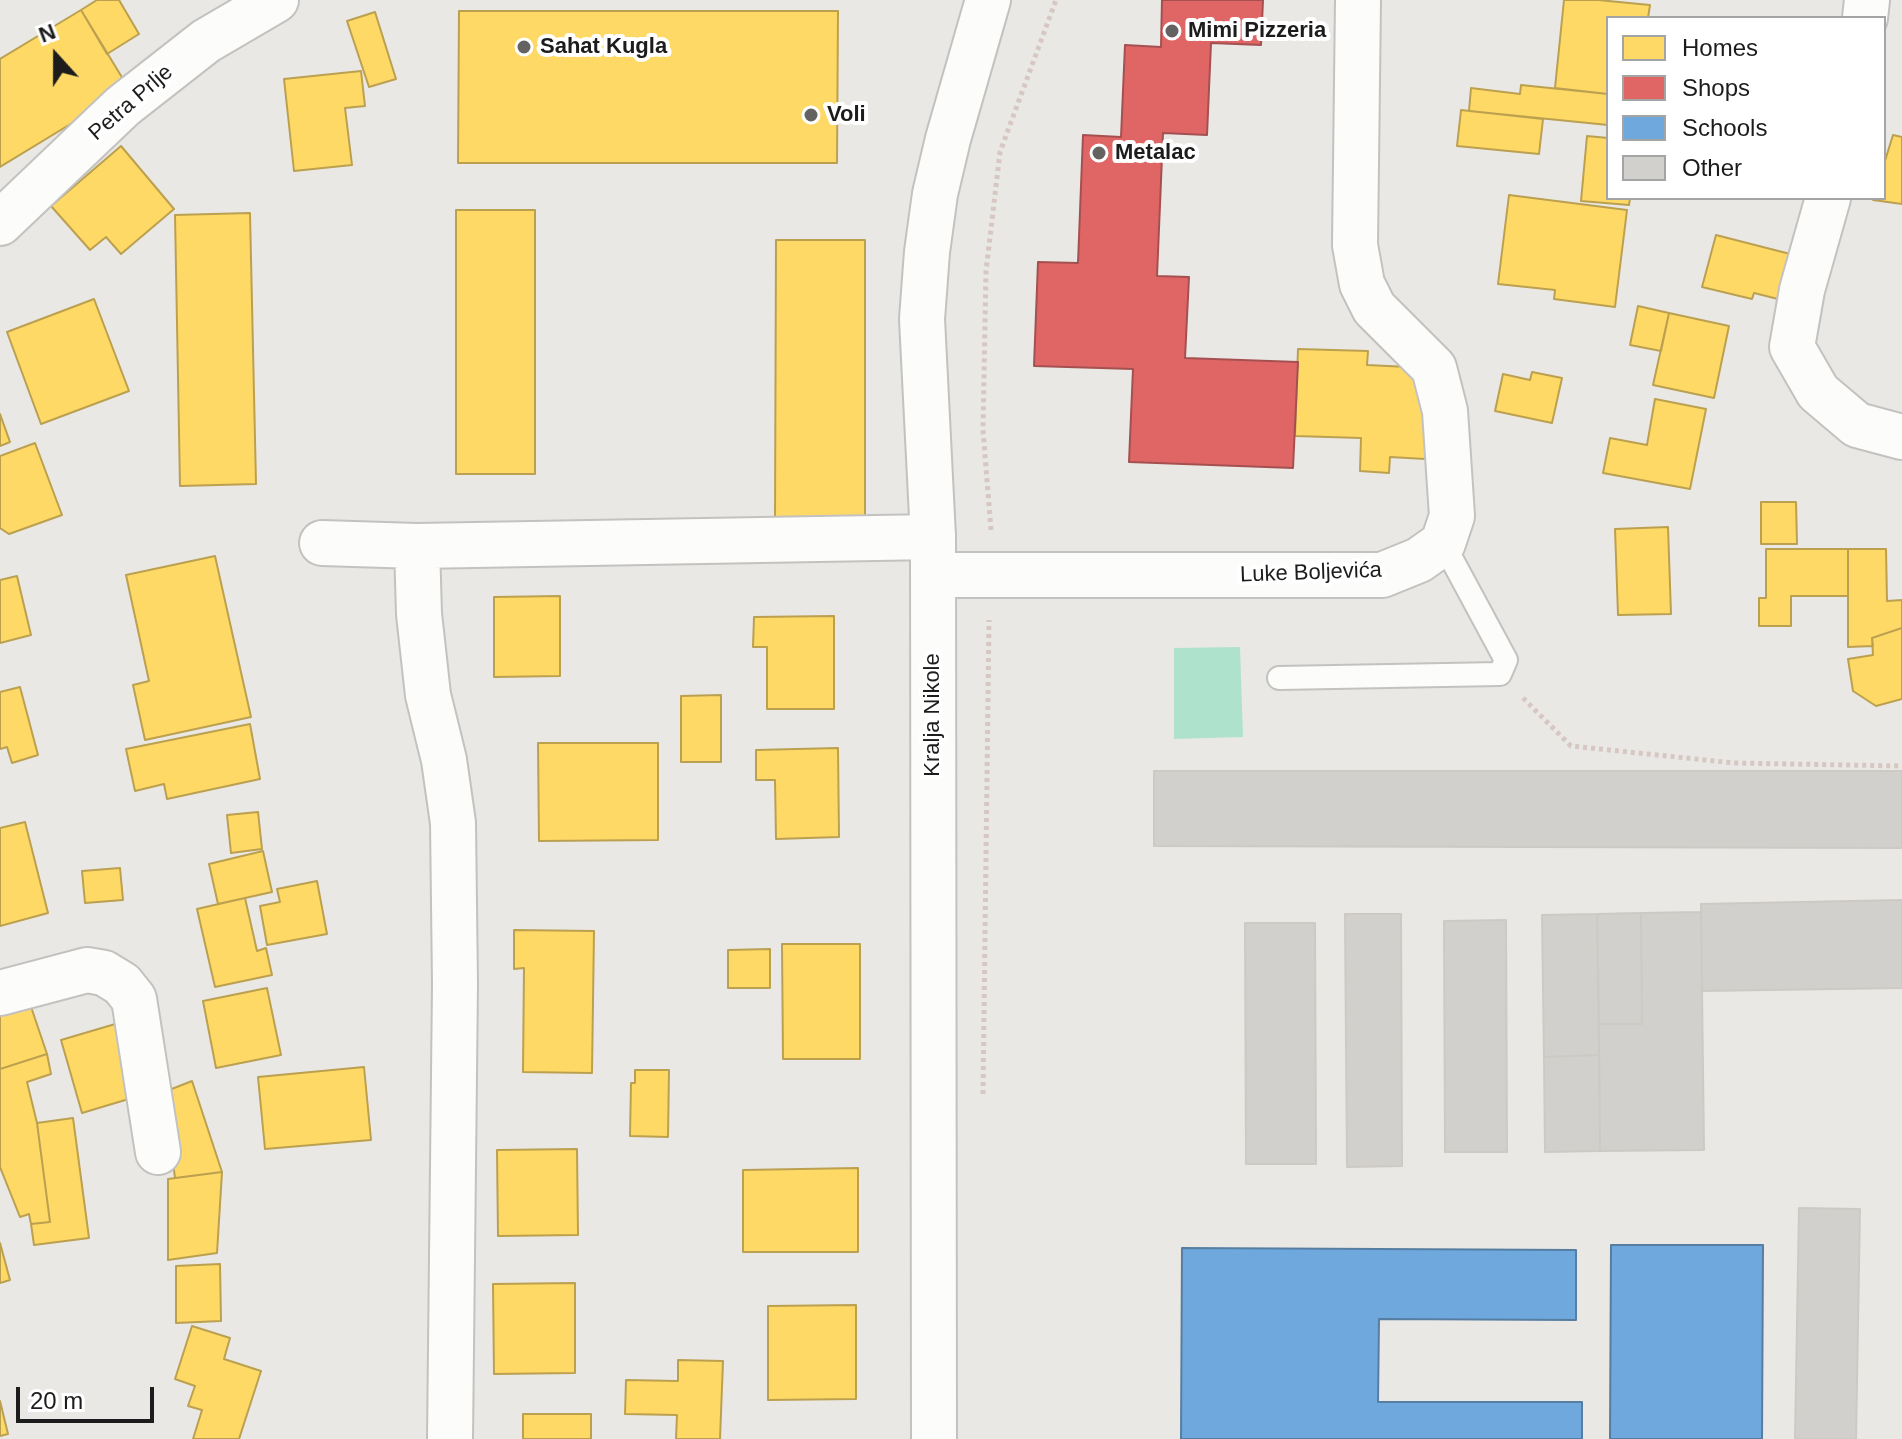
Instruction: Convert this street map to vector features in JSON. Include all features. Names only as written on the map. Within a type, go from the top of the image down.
[{"type":"street","name":"Petra Prlje","points":[[0,223],[123,106],[206,41],[276,0]]},
{"type":"street","name":"Kralja Nikole","points":[[934,1439],[933,556],[922,319],[935,194],[988,0]]},
{"type":"street","points":[[1358,0],[1355,245],[1362,284],[1374,308],[1434,368],[1445,411],[1452,516],[1443,543]]},
{"type":"street","points":[[1827,200],[1802,290],[1792,347],[1818,392],[1857,425],[1902,437]]},
{"type":"street","name":"Luke Boljevića","points":[[322,543],[933,556],[1382,575],[1419,560],[1443,543]]},
{"type":"street","points":[[417,546],[419,614],[428,695],[444,760],[453,823],[455,984],[450,1439]]},
{"type":"street","points":[[0,993],[87,970],[104,973],[122,984],[134,999],[158,1152]]},
{"type":"lane","points":[[1279,678],[1500,674],[1506,660],[1443,543]]},
{"type":"path","points":[[993,543],[983,430],[986,271],[1000,152],[1056,0]]},
{"type":"path","points":[[983,1097],[988,650]]},
{"type":"path","points":[[1500,674],[1571,746],[1734,763],[1902,766]]},
{"type":"green space","points":[[1240,647],[1243,737],[1174,739],[1174,648]]},
{"type":"building: Homes","points":[[97,0],[119,0],[139,34],[107,54],[81,10]]},
{"type":"building: Homes","points":[[1564,0],[1650,5],[1648,16],[1606,16],[1606,94],[1555,88]]},
{"type":"building: Homes","points":[[81,10],[123,79],[114,84],[120,94],[0,167],[0,59]]},
{"type":"building: Homes","points":[[459,11],[838,11],[837,163],[458,163]]},
{"type":"building: Homes","points":[[375,12],[396,79],[369,87],[347,21]]},
{"type":"building: Homes","points":[[361,71],[365,106],[345,108],[352,165],[294,171],[284,79]]},
{"type":"building: Homes","points":[[1521,85],[1606,94],[1606,125],[1469,111],[1471,88],[1520,94]]},
{"type":"building: Homes","points":[[1461,110],[1543,119],[1539,154],[1457,146]]},
{"type":"building: Homes","points":[[1893,135],[1902,137],[1902,204],[1873,200],[1886,200],[1886,158]]},
{"type":"building: Homes","points":[[1587,136],[1606,138],[1606,200],[1630,200],[1629,205],[1581,201]]},
{"type":"building: Homes","points":[[121,146],[174,209],[121,254],[106,237],[90,250],[51,206]]},
{"type":"building: Homes","points":[[1509,195],[1627,210],[1615,307],[1554,299],[1555,290],[1498,284]]},
{"type":"building: Homes","points":[[456,210],[535,210],[535,474],[456,474]]},
{"type":"building: Homes","points":[[250,213],[256,484],[180,486],[175,215]]},
{"type":"building: Homes","points":[[1716,235],[1798,256],[1786,301],[1754,293],[1752,299],[1702,287]]},
{"type":"building: Homes","points":[[776,240],[865,240],[865,519],[775,519]]},
{"type":"building: Homes","points":[[94,299],[129,391],[41,424],[7,332]]},
{"type":"building: Homes","points":[[1638,306],[1669,313],[1661,351],[1630,345]]},
{"type":"building: Homes","points":[[1669,313],[1729,326],[1714,398],[1653,385]]},
{"type":"building: Homes","points":[[1298,349],[1368,351],[1367,365],[1429,368],[1425,459],[1390,457],[1389,473],[1360,471],[1361,438],[1295,436]]},
{"type":"building: Homes","points":[[1532,372],[1562,378],[1552,423],[1495,411],[1503,374],[1530,380]]},
{"type":"building: Homes","points":[[1655,399],[1706,409],[1690,489],[1603,473],[1610,438],[1647,445]]},
{"type":"building: Homes","points":[[0,414],[10,442],[0,446]]},
{"type":"building: Homes","points":[[35,443],[62,515],[9,534],[0,528],[0,456]]},
{"type":"building: Homes","points":[[1761,502],[1796,502],[1797,544],[1761,544]]},
{"type":"building: Homes","points":[[1668,527],[1671,614],[1618,615],[1615,529]]},
{"type":"building: Homes","points":[[1766,549],[1848,549],[1848,596],[1791,596],[1791,626],[1759,626],[1759,598],[1766,598]]},
{"type":"building: Homes","points":[[1848,549],[1886,549],[1887,601],[1902,600],[1902,628],[1872,638],[1873,646],[1848,647]]},
{"type":"building: Homes","points":[[215,556],[251,717],[145,740],[133,685],[149,681],[126,575]]},
{"type":"building: Homes","points":[[17,576],[31,635],[0,643],[0,580]]},
{"type":"building: Homes","points":[[560,596],[560,676],[494,677],[494,597]]},
{"type":"building: Homes","points":[[834,616],[834,709],[767,709],[767,647],[753,647],[754,617]]},
{"type":"building: Homes","points":[[1902,628],[1902,699],[1876,706],[1853,691],[1848,659],[1873,655],[1872,638]]},
{"type":"building: Homes","points":[[20,687],[38,755],[12,763],[7,747],[0,749],[0,692]]},
{"type":"building: Homes","points":[[721,695],[721,762],[681,762],[681,696]]},
{"type":"building: Homes","points":[[250,724],[260,779],[167,799],[164,784],[135,791],[126,749]]},
{"type":"building: Homes","points":[[538,743],[658,743],[658,840],[539,841]]},
{"type":"building: Homes","points":[[838,748],[839,837],[776,839],[775,780],[756,780],[756,750]]},
{"type":"building: Homes","points":[[258,812],[262,849],[231,853],[227,815]]},
{"type":"building: Homes","points":[[25,822],[48,913],[0,926],[0,828]]},
{"type":"building: Homes","points":[[263,851],[272,892],[218,904],[209,864]]},
{"type":"building: Homes","points":[[120,868],[123,900],[85,903],[82,871]]},
{"type":"building: Homes","points":[[317,881],[327,934],[267,945],[260,906],[280,902],[277,889]]},
{"type":"building: Homes","points":[[245,898],[257,951],[266,948],[272,975],[215,987],[197,909]]},
{"type":"building: Homes","points":[[514,930],[594,931],[592,1073],[523,1072],[524,968],[514,969]]},
{"type":"building: Homes","points":[[782,944],[860,944],[860,1059],[783,1059]]},
{"type":"building: Homes","points":[[770,949],[770,988],[728,988],[728,950]]},
{"type":"building: Homes","points":[[267,988],[281,1055],[216,1068],[203,1001]]},
{"type":"building: Homes","points":[[26,992],[47,1054],[0,1069],[0,1000]]},
{"type":"building: Homes","points":[[122,1022],[142,1095],[82,1113],[61,1040]]},
{"type":"building: Homes","points":[[47,1054],[51,1074],[27,1082],[37,1123],[50,1222],[31,1224],[29,1214],[20,1217],[0,1167],[0,1069]]},
{"type":"building: Homes","points":[[364,1067],[371,1140],[265,1149],[258,1077]]},
{"type":"building: Homes","points":[[635,1070],[669,1070],[668,1137],[630,1136],[631,1083],[635,1083]]},
{"type":"building: Homes","points":[[192,1081],[222,1172],[175,1178],[164,1092]]},
{"type":"building: Homes","points":[[73,1118],[89,1238],[34,1245],[31,1224],[50,1222],[37,1123]]},
{"type":"building: Homes","points":[[577,1149],[578,1235],[498,1236],[497,1150]]},
{"type":"building: Homes","points":[[858,1168],[858,1252],[743,1252],[743,1170]]},
{"type":"building: Homes","points":[[222,1172],[217,1253],[168,1260],[168,1179]]},
{"type":"building: Homes","points":[[0,1243],[10,1280],[0,1283]]},
{"type":"building: Homes","points":[[220,1264],[221,1321],[176,1323],[176,1266]]},
{"type":"building: Homes","points":[[575,1283],[575,1373],[494,1374],[493,1284]]},
{"type":"building: Homes","points":[[856,1305],[856,1399],[768,1400],[768,1306]]},
{"type":"building: Homes","points":[[192,1326],[230,1338],[224,1359],[261,1371],[239,1439],[193,1439],[202,1410],[188,1406],[195,1386],[175,1379]]},
{"type":"building: Homes","points":[[678,1360],[723,1361],[720,1439],[676,1439],[677,1415],[625,1414],[626,1380],[678,1381]]},
{"type":"building: Homes","points":[[0,1401],[8,1434],[0,1436]]},
{"type":"building: Homes","points":[[523,1414],[591,1414],[591,1439],[523,1439]]},
{"type":"building: Shops","points":[[1162,0],[1263,0],[1261,45],[1211,43],[1207,135],[1163,133],[1157,276],[1189,277],[1185,358],[1298,362],[1293,468],[1129,462],[1133,369],[1034,366],[1038,262],[1078,263],[1083,135],[1121,137],[1125,45],[1161,47]]},
{"type":"building: Schools","points":[[1611,1245],[1763,1245],[1762,1439],[1610,1439]]},
{"type":"building: Schools","points":[[1182,1248],[1576,1250],[1576,1320],[1379,1319],[1378,1402],[1582,1402],[1582,1439],[1181,1439]]},
{"type":"building: Other","points":[[1154,771],[1902,771],[1902,848],[1154,846]]},
{"type":"building: Other","points":[[1902,900],[1902,988],[1702,991],[1701,904]]},
{"type":"building: Other","points":[[1701,912],[1704,1150],[1600,1151],[1599,1024],[1642,1024],[1641,913]]},
{"type":"building: Other","points":[[1641,913],[1642,1024],[1599,1024],[1597,914]]},
{"type":"building: Other","points":[[1345,914],[1401,914],[1402,1166],[1347,1167]]},
{"type":"building: Other","points":[[1597,914],[1599,1055],[1544,1057],[1542,915]]},
{"type":"building: Other","points":[[1506,920],[1507,1152],[1445,1152],[1444,921]]},
{"type":"building: Other","points":[[1245,923],[1315,923],[1316,1164],[1246,1164]]},
{"type":"building: Other","points":[[1599,1055],[1600,1151],[1545,1152],[1544,1057]]},
{"type":"building: Other","points":[[1799,1208],[1860,1209],[1856,1439],[1795,1439]]},
{"type":"place","name":"Mimi Pizzeria","points":[[1172,31]]},
{"type":"place","name":"Sahat Kugla","points":[[524,47]]},
{"type":"place","name":"Voli","points":[[811,115]]},
{"type":"place","name":"Metalac","points":[[1099,153]]}]
